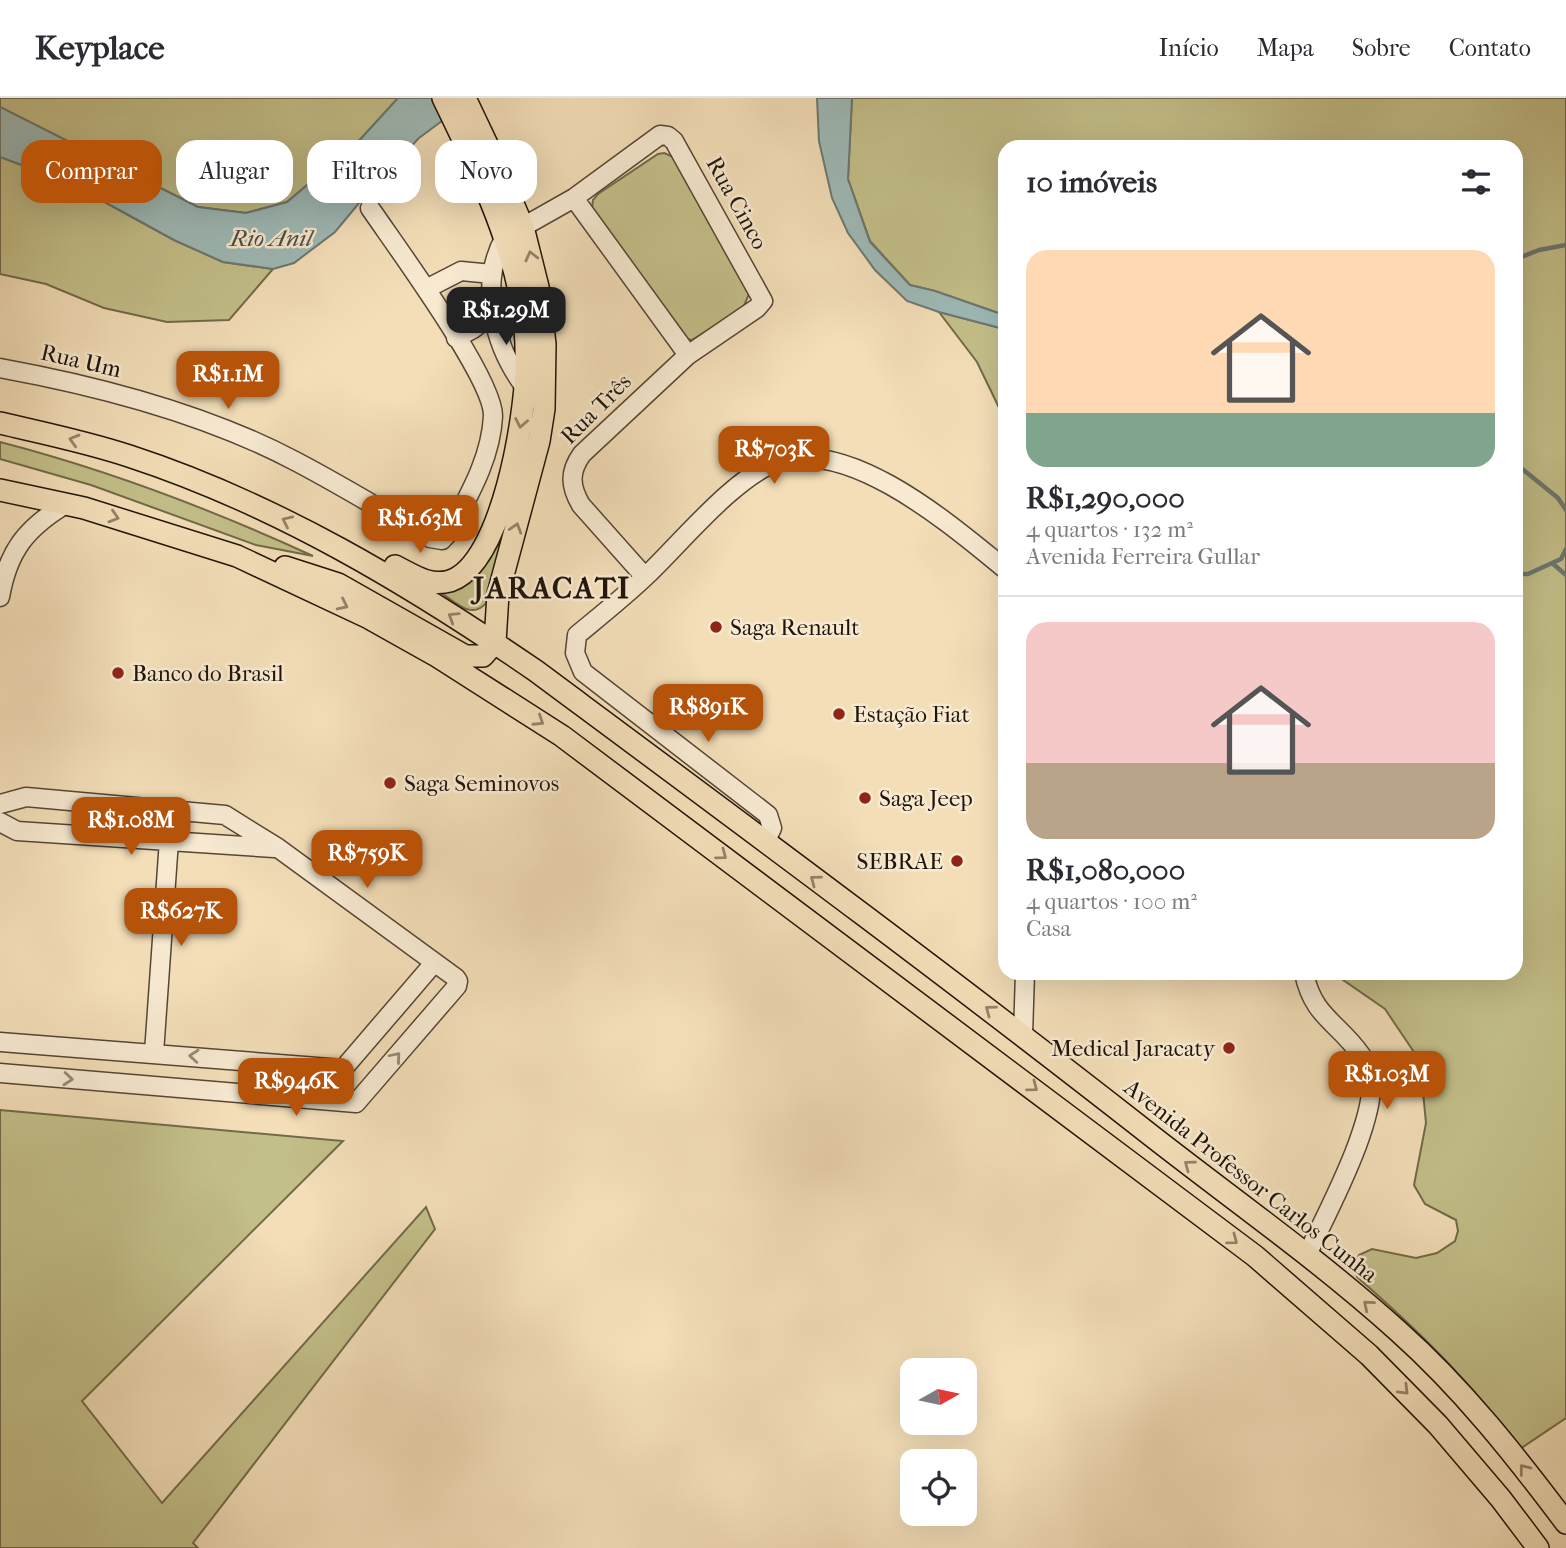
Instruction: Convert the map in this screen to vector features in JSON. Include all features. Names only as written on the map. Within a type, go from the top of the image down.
[{"type":"main road","points":[[443,98],[471,140]]},
{"type":"main road","points":[[465,98],[478,140]]},
{"type":"main road","points":[[0,490],[66,504],[237,556],[298,570],[338,584],[465,656],[483,656],[495,642],[498,594],[530,480],[544,409],[546,377],[543,316],[533,265],[514,232],[502,203]]},
{"type":"main road","points":[[347,551],[374,556],[425,582],[435,583],[452,580],[468,569],[483,549],[503,501],[523,414],[527,343],[514,232]]},
{"type":"main road","name":"Avenida Professor Carlos Cunha","points":[[0,423],[60,436],[153,465],[255,506],[347,551],[495,642],[1023,1035],[1307,1255],[1398,1330],[1443,1374],[1502,1441],[1566,1523]]},
{"type":"main road","points":[[237,556],[380,624],[435,654],[562,736],[1255,1256],[1369,1355],[1430,1416],[1501,1499],[1538,1548]]},
{"type":"main road","points":[[498,594],[506,630],[536,671]]},
{"type":"street","name":"Rua Cinco","points":[[574,198],[660,135],[668,135],[674,141],[762,297],[762,304]]},
{"type":"street","points":[[525,387],[507,360],[493,313],[492,274],[499,247],[514,232],[574,198],[688,355]]},
{"type":"street","points":[[370,208],[456,338],[493,313]]},
{"type":"street","points":[[426,289],[461,271],[492,274]]},
{"type":"street","name":"Rua Três","points":[[645,577],[582,505],[573,488],[572,471],[582,454],[688,355],[762,304]]},
{"type":"street","name":"Rua Um","points":[[0,368],[141,400],[252,441],[284,456],[430,538],[442,540],[450,531],[483,462],[493,414],[488,392],[456,338]]},
{"type":"street","points":[[765,842],[772,828],[768,815],[583,672],[577,661],[574,644],[577,635],[645,577],[746,479],[777,462],[813,457],[858,469],[896,486],[998,563]]},
{"type":"street","points":[[0,597],[12,554],[23,538],[43,519],[66,504]]},
{"type":"street","points":[[641,749],[656,728]]},
{"type":"street","points":[[0,804],[26,797],[220,813],[278,848],[456,978],[457,986],[356,1103],[0,1073]]},
{"type":"street","points":[[0,822],[17,831],[278,848]]},
{"type":"street","points":[[154,1053],[169,840]]},
{"type":"street","points":[[0,1042],[343,1069],[434,963]]},
{"type":"street","points":[[1023,1035],[1025,980]]},
{"type":"street","points":[[1305,980],[1315,1006],[1361,1055],[1369,1070],[1371,1084],[1367,1117],[1348,1168],[1307,1255]]},
{"type":"shaded area","points":[[0,98],[398,98],[360,140],[307,140],[307,185],[293,197],[293,140],[176,140],[176,196],[162,189],[162,140],[65,140],[0,107]]},
{"type":"shaded area","points":[[852,98],[1566,98],[1566,1418],[1520,1449],[1444,1358],[1357,1277],[1355,1267],[1359,1255],[1372,1249],[1416,1258],[1437,1253],[1455,1241],[1458,1231],[1456,1220],[1425,1204],[1414,1185],[1426,1123],[1420,1061],[1385,1009],[1343,980],[1523,980],[1523,140],[998,140],[998,313],[910,285],[870,241],[848,179]]},
{"type":"shaded area","points":[[664,153],[676,158],[749,294],[743,308],[692,340],[683,338],[592,209],[593,200],[598,194],[658,154]]},
{"type":"shaded area","points":[[0,157],[21,165],[21,203],[106,203],[174,240],[223,262],[273,269],[229,320],[167,322],[104,308],[46,284],[0,274]]},
{"type":"shaded area","points":[[190,203],[283,203],[246,213],[198,207]]},
{"type":"shaded area","points":[[939,312],[998,327],[998,406],[977,362]]},
{"type":"shaded area","points":[[0,442],[160,492],[313,556],[256,545],[91,485],[0,459]]},
{"type":"shaded area","points":[[504,538],[487,602],[475,610],[469,610],[440,592],[465,583]]},
{"type":"shaded area","points":[[0,1110],[343,1141],[82,1401],[162,1503],[426,1207],[435,1229],[193,1543],[198,1548],[0,1548]]},
{"type":"water","name":"Rio Anil","points":[[398,98],[473,98],[417,140],[360,140]]},
{"type":"water","points":[[817,98],[852,98],[848,179],[870,242],[910,285],[998,313],[998,327],[907,301],[875,270],[848,233],[832,198],[819,141]]},
{"type":"water","name":"Rio Anil","points":[[0,107],[65,140],[21,140],[21,165],[0,157]]},
{"type":"water","name":"Rio Anil","points":[[307,185],[307,203],[359,203],[335,232],[294,263],[273,269],[223,262],[174,240],[106,203],[162,203],[162,189],[176,196],[176,203],[246,213],[293,203],[293,197]]},
{"type":"waterway","points":[[1523,256],[1566,245]]},
{"type":"waterway","points":[[1523,470],[1558,498],[1566,510]]},
{"type":"waterway","points":[[1552,563],[1561,559],[1566,549]]},
{"type":"waterway","points":[[1523,574],[1552,563],[1566,575]]},
{"type":"place","name":"Saga Renault","points":[[716,627]]},
{"type":"place","name":"Banco do Brasil","points":[[118,673]]},
{"type":"place","name":"Estação Fiat","points":[[839,714]]},
{"type":"place","name":"Saga Seminovos","points":[[390,783]]},
{"type":"place","name":"Saga Jeep","points":[[865,798]]},
{"type":"place","name":"SEBRAE","points":[[957,861]]},
{"type":"place","name":"Medical Jaracaty","points":[[1229,1048]]},
{"type":"district","name":"JARACATI","points":[[552,588]]}]
